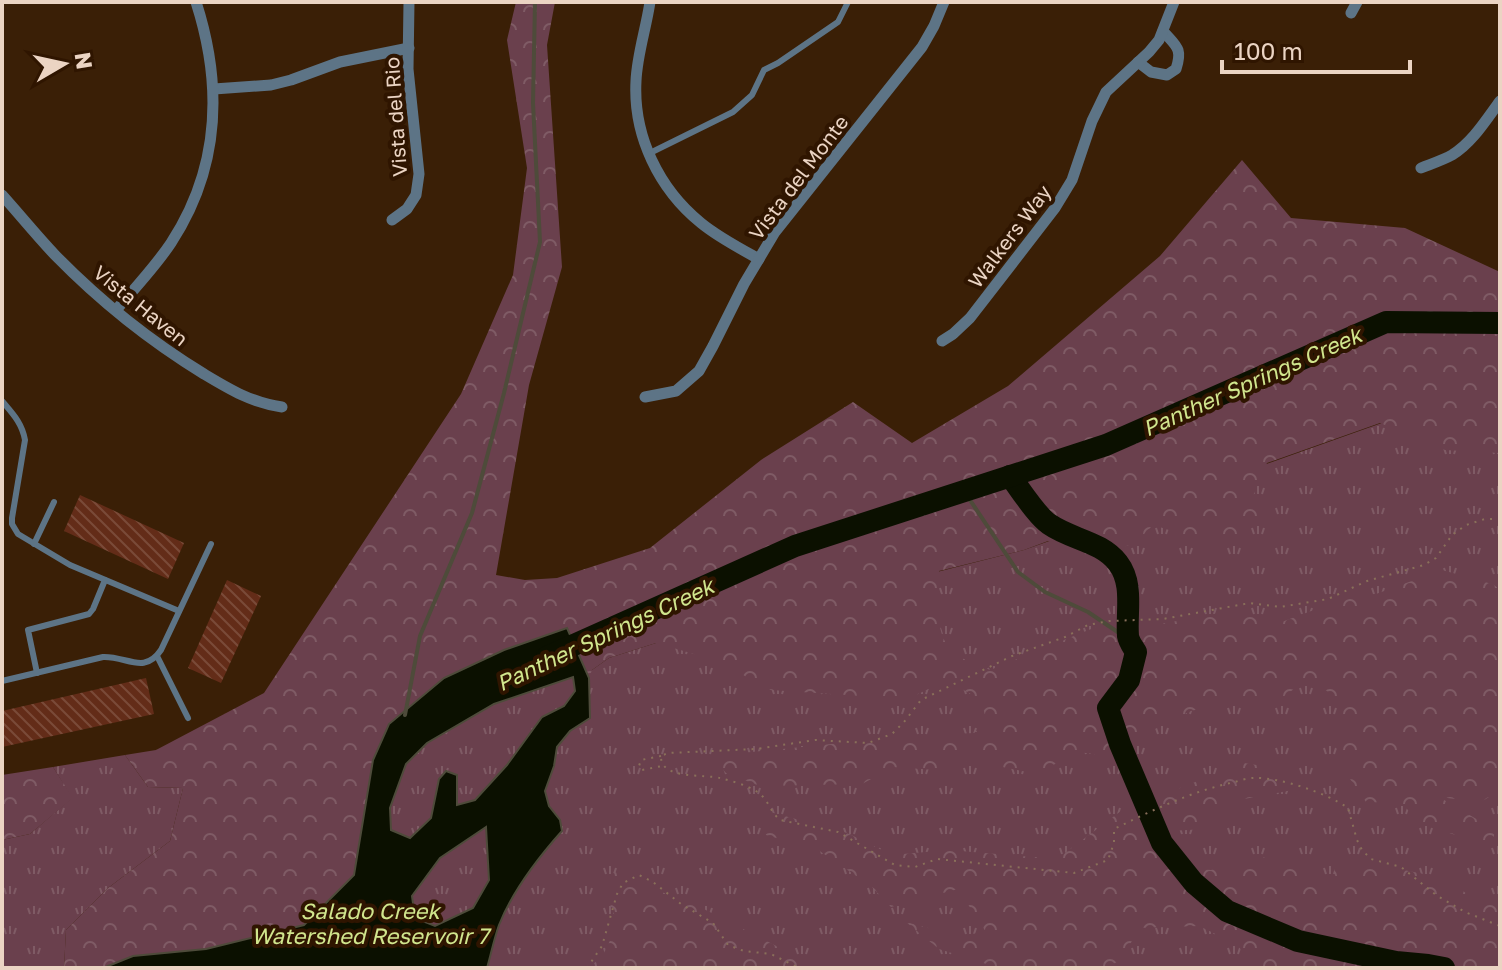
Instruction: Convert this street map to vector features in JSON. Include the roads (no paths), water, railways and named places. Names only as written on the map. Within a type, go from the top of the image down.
[{"type":"street","points":[[116,310],[171,243],[191,209],[201,184],[212,131],[214,89],[210,52],[196,2]]},
{"type":"street","name":"Vista del Rio","points":[[392,220],[407,209],[416,195],[419,174],[411,107],[409,2]]},
{"type":"street","points":[[650,2],[636,83],[638,119],[649,154],[666,186],[689,213],[718,235],[759,259]]},
{"type":"street","name":"Vista del Monte","points":[[645,397],[676,391],[699,371],[775,232],[922,47],[944,2]]},
{"type":"street","name":"Walkers Way","points":[[942,341],[970,318],[1055,208],[1072,180],[1092,121],[1106,92],[1149,52],[1163,31],[1174,2]]},
{"type":"street","points":[[1138,62],[1151,72],[1167,75],[1176,69],[1180,57],[1176,46],[1163,31]]},
{"type":"street","points":[[214,89],[271,85],[340,62],[409,48]]},
{"type":"street","points":[[1421,168],[1452,155],[1464,146],[1500,101]]},
{"type":"street","name":"Vista Haven","points":[[2,195],[55,254],[116,310],[175,356],[248,399],[282,407]]},
{"type":"lane","points":[[649,154],[733,112],[752,95],[764,70],[838,22],[848,2]]},
{"type":"lane","points":[[2,401],[19,420],[25,440],[12,524],[18,534],[70,565],[179,611]]},
{"type":"lane","points":[[34,544],[54,502]]},
{"type":"lane","points":[[2,681],[103,657],[137,664],[148,663],[157,656],[211,544]]},
{"type":"lane","points":[[37,673],[28,630],[89,614],[105,580]]},
{"type":"lane","points":[[157,656],[188,718]]},
{"type":"water","name":"Salado Creek Watershed Reservoir 7","points":[[567,628],[589,678],[590,718],[570,731],[557,747],[545,791],[549,806],[560,820],[562,831],[511,899],[499,925],[487,968],[103,968],[133,956],[206,949],[304,925],[354,875],[373,760],[389,724],[444,678],[504,650]],"holes":[[[573,677],[575,691],[564,706],[542,717],[507,765],[475,800],[457,805],[457,775],[446,771],[439,779],[431,818],[410,838],[391,830],[390,808],[406,764],[427,743],[494,704]],[[486,827],[489,880],[473,908],[435,926],[415,918],[412,896],[440,858]]]},
{"type":"waterway","points":[[405,715],[420,636],[472,513],[540,242],[533,103],[535,2]]},
{"type":"waterway","name":"Panther Springs Creek","points":[[547,657],[795,546],[1106,445],[1386,322],[1500,323]]},
{"type":"waterway","name":"Panther Springs Creek","points":[[1010,476],[1044,520],[1103,550],[1123,571],[1128,589],[1128,636],[1136,652],[1129,680],[1108,708],[1162,843],[1194,883],[1227,911],[1298,941],[1396,962],[1444,968]]},
{"type":"waterway","name":"Panther Springs Creek","points":[[964,491],[1018,572],[1045,592],[1088,612],[1128,639]]}]
